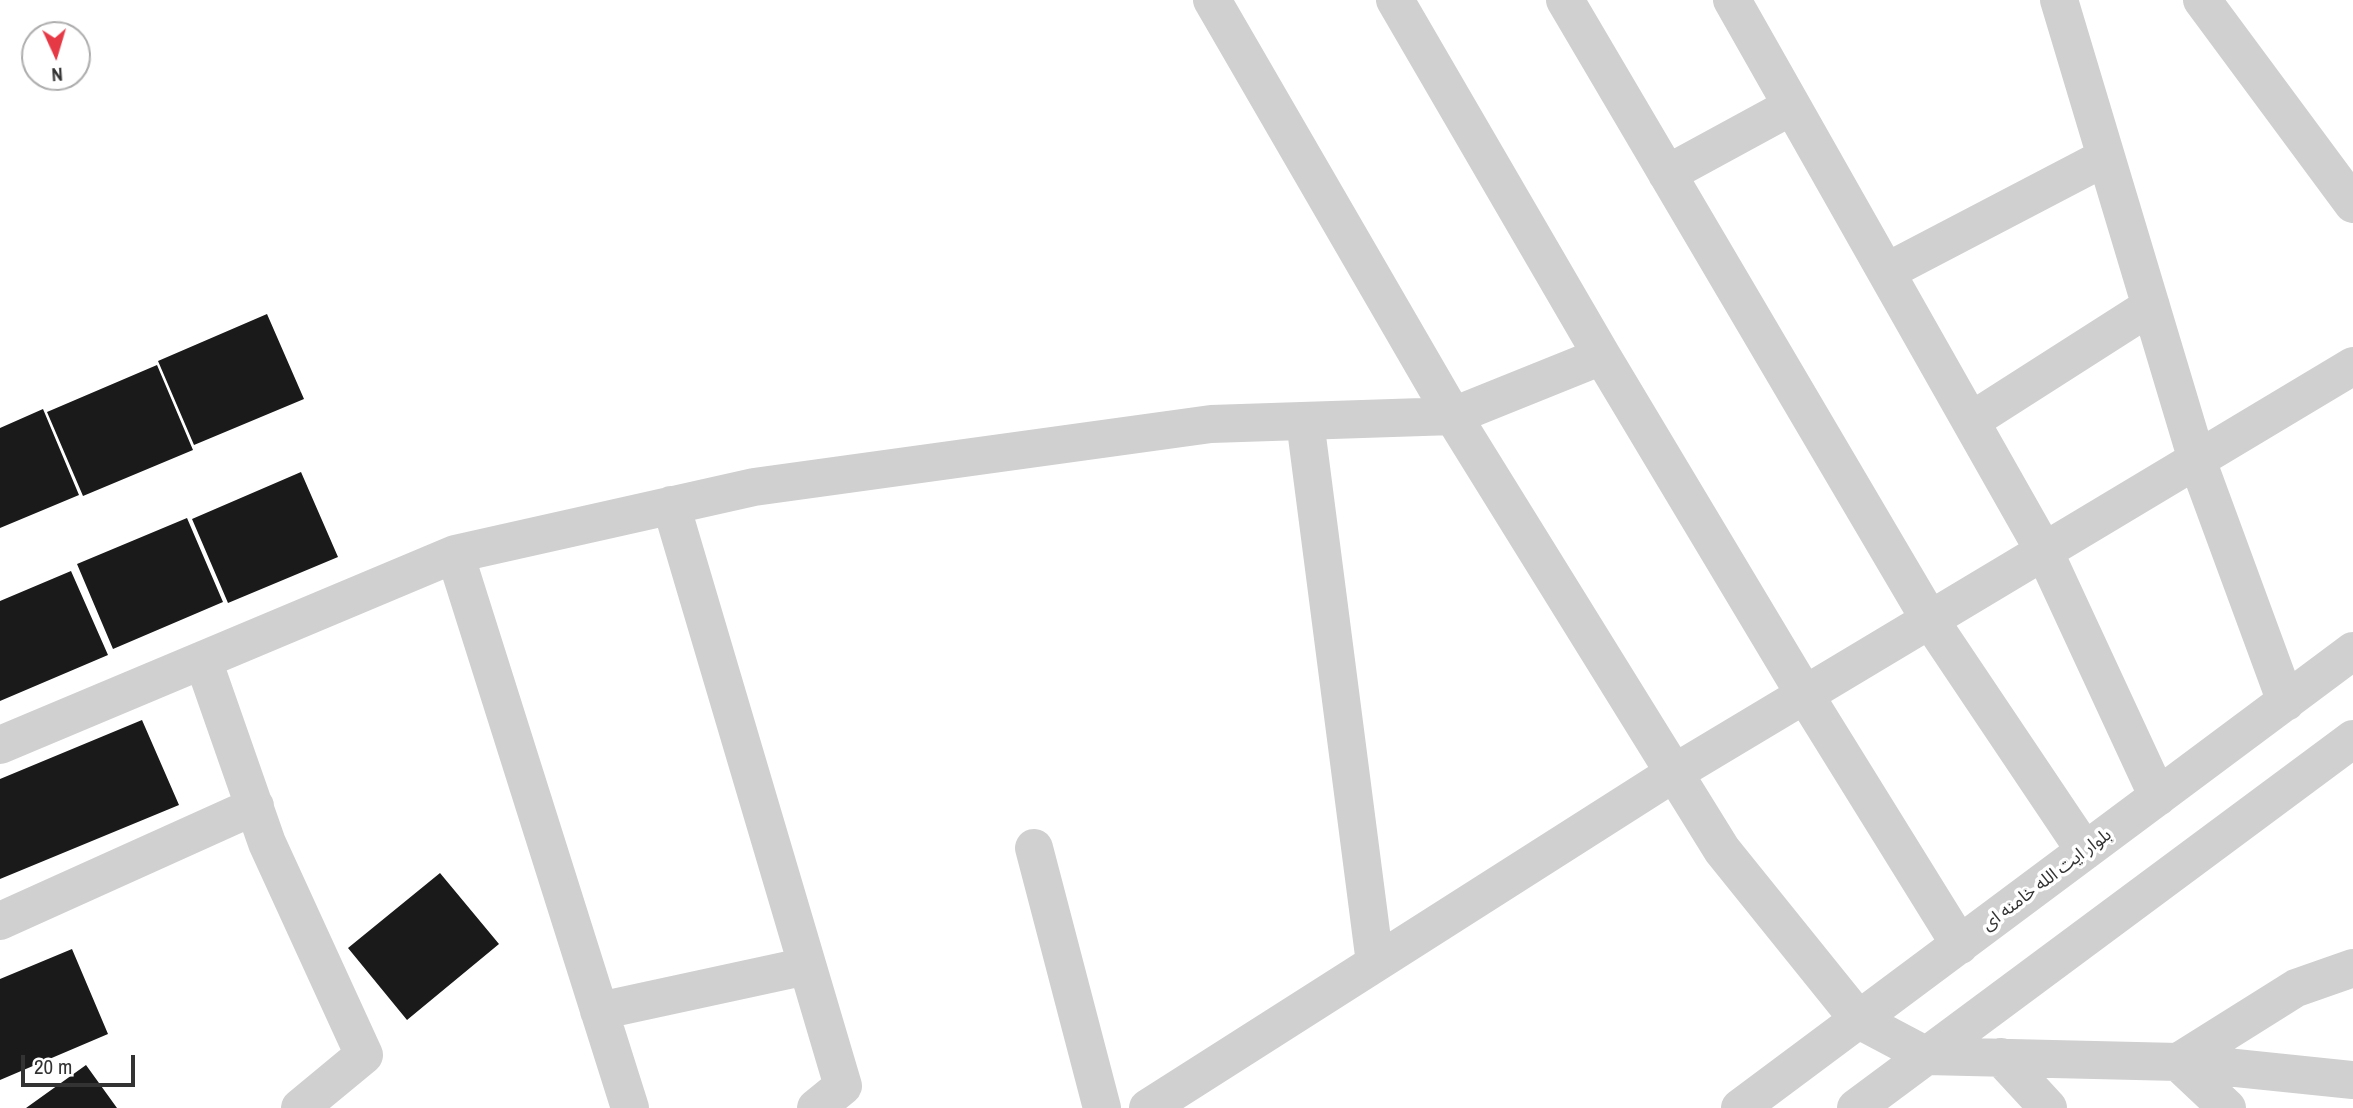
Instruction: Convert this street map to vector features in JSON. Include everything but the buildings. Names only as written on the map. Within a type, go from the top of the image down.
[{"type":"street","points":[[1212,0],[1453,416],[1722,850],[1859,1020],[1927,1056],[2178,1062],[2353,1080]]},
{"type":"street","points":[[1395,0],[1602,356],[1805,695],[1960,945]]},
{"type":"street","points":[[1565,0],[1930,620],[2085,851]]},
{"type":"street","points":[[1732,0],[2044,551],[2158,797]]},
{"type":"street","points":[[2059,0],[2197,460],[2286,702]]},
{"type":"street","points":[[2202,0],[2353,204]]},
{"type":"street","points":[[1667,174],[1792,106]]},
{"type":"street","points":[[1886,272],[2106,157]]},
{"type":"street","points":[[1971,421],[2151,306]]},
{"type":"street","points":[[0,745],[455,554],[754,487],[1211,424],[1453,416],[1602,356]]},
{"type":"street","points":[[1148,1108],[1674,773],[2353,366]]},
{"type":"street","points":[[1305,421],[1375,963]]},
{"type":"street","points":[[671,505],[843,1086],[816,1108]]},
{"type":"street","points":[[455,554],[630,1108]]},
{"type":"street","name":"بلوار ایت الله خامنه ای","points":[[1740,1108],[2353,651]]},
{"type":"street","points":[[203,660],[267,844],[364,1055],[300,1108]]},
{"type":"street","points":[[1856,1108],[2353,739]]},
{"type":"street","points":[[0,920],[255,806]]},
{"type":"street","points":[[1034,848],[1102,1108]]},
{"type":"street","points":[[599,1011],[807,966]]},
{"type":"street","points":[[2178,1062],[2296,988],[2353,968]]},
{"type":"street","points":[[2001,1058],[2048,1108]]},
{"type":"street","points":[[2178,1062],[2228,1108]]}]
